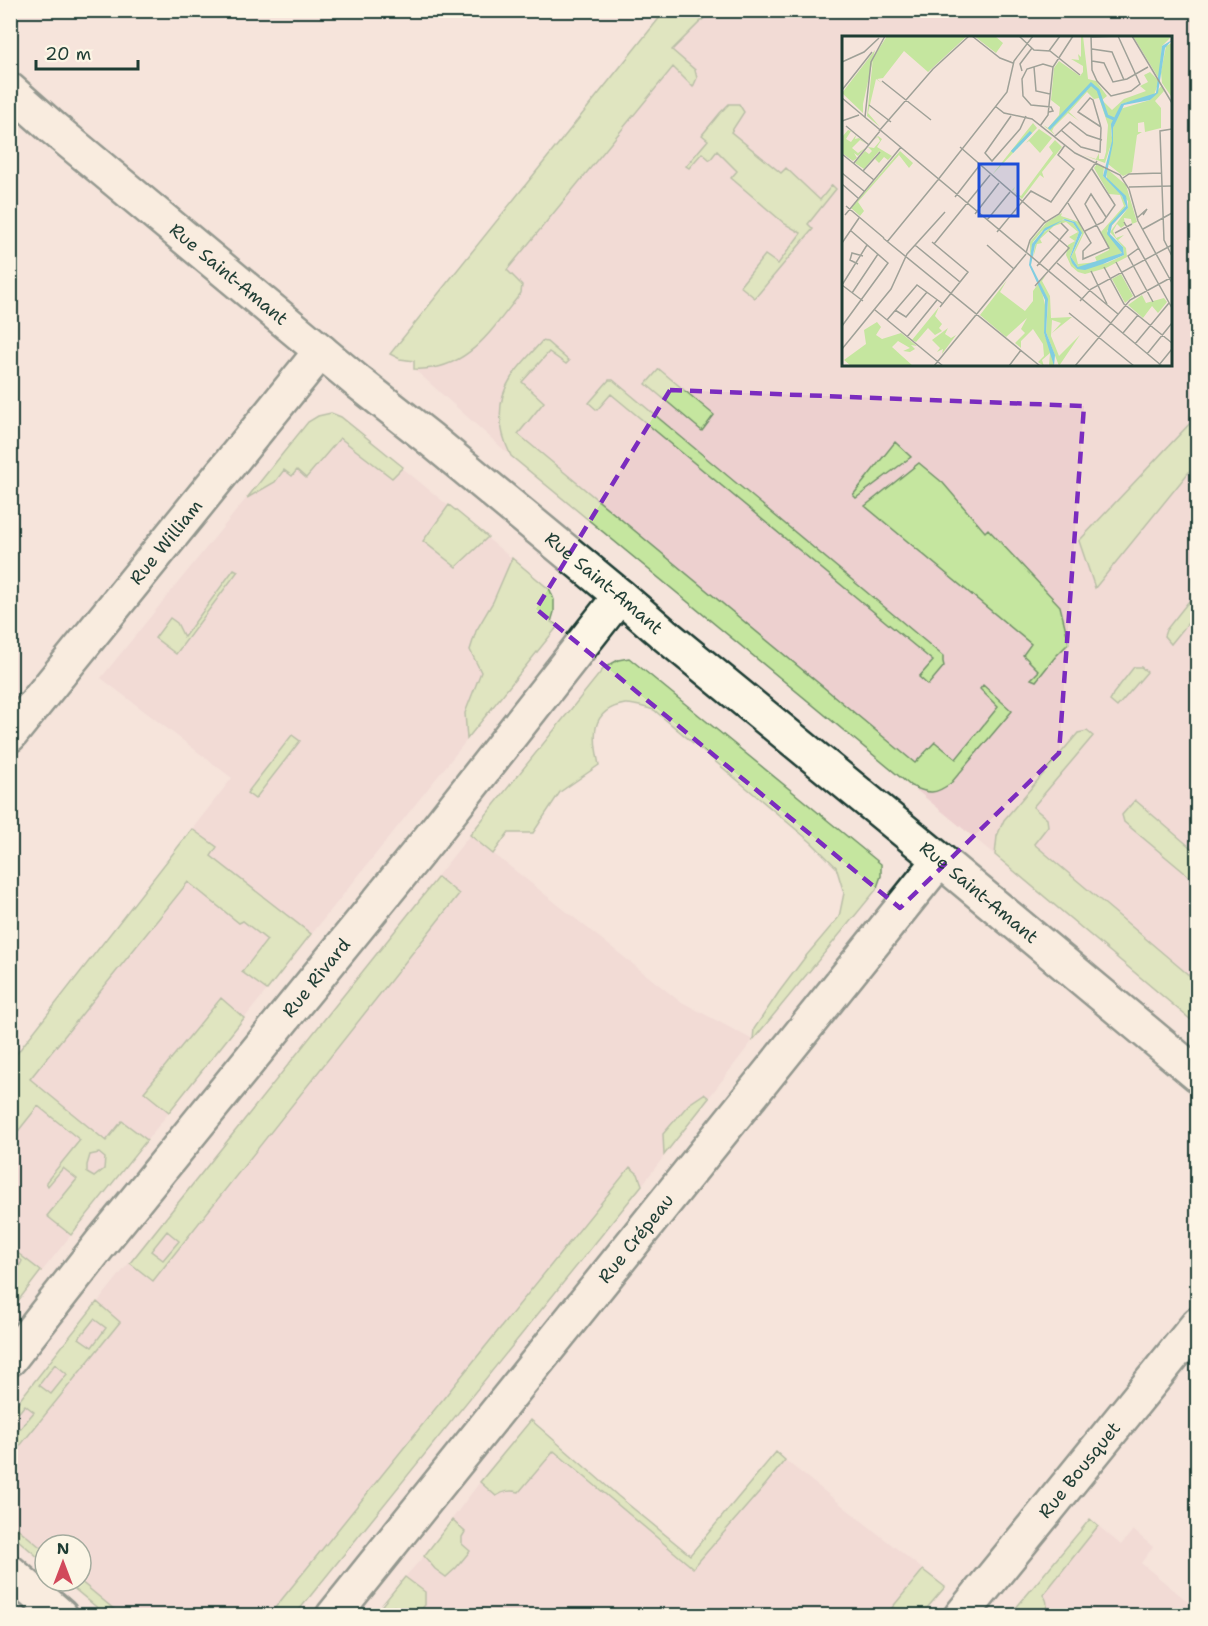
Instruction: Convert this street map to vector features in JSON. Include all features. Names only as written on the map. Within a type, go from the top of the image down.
[{"type":"street","name":"Rue Saint-Amant","points":[[10,90],[321,351],[940,860],[1197,1075]]},
{"type":"street","name":"Rue William","points":[[10,735],[321,351]]},
{"type":"street","name":"Rue Rivard","points":[[10,1359],[101,1243],[430,838],[620,596]]},
{"type":"street","name":"Rue Crépeau","points":[[333,1616],[940,860]]},
{"type":"street","name":"Rue Bousquet","points":[[961,1616],[1197,1324]]},
{"type":"street","points":[[10,1572],[61,1616]]},
{"type":"highlighted area","points":[[670,390],[1084,406],[1059,753],[900,908],[536,609]]},
{"type":"shaded area","points":[[665,11],[1197,11],[1197,1025],[995,855],[511,456],[414,369],[414,361],[400,359],[390,354]]},
{"type":"shaded area","points":[[331,413],[341,417],[550,590],[554,600],[551,622],[558,626],[11,1310],[11,1061],[232,778],[101,678],[308,422],[318,416]]},
{"type":"shaded area","points":[[470,835],[678,1000],[753,1040],[642,1185],[295,1615],[106,1615],[79,1593],[93,1593],[93,1533],[33,1533],[33,1553],[11,1534],[11,1411]]},
{"type":"shaded area","points":[[525,1428],[692,1568],[785,1460],[945,1587],[921,1615],[374,1616]]},
{"type":"shaded area","points":[[1090,1519],[1121,1545],[1133,1530],[1153,1547],[1141,1563],[1198,1610],[1197,1616],[1010,1616]]},
{"type":"green space","points":[[665,11],[711,11],[672,50],[695,70],[697,78],[693,87],[673,67],[507,270],[522,285],[521,293],[476,346],[449,364],[433,368],[414,369],[414,361],[400,359],[390,354]]},
{"type":"green space","points":[[729,104],[739,104],[744,112],[731,132],[781,173],[786,168],[820,200],[832,185],[836,189],[808,224],[813,229],[755,298],[740,286],[765,255],[778,264],[801,233],[785,224],[731,178],[737,171],[717,151],[710,160],[702,153],[689,168],[686,166],[708,140],[702,135]]},
{"type":"green space","points":[[542,341],[547,342],[569,361],[566,364],[549,352],[522,382],[544,402],[518,434],[915,763],[935,742],[956,759],[998,707],[980,689],[983,685],[1012,711],[951,783],[941,790],[932,792],[911,786],[511,456],[500,417],[503,397],[514,373]]},
{"type":"green space","points":[[659,369],[714,415],[702,431],[646,384]]},
{"type":"green space","points":[[609,380],[613,380],[943,656],[944,666],[928,685],[919,677],[933,661],[611,394],[597,410],[589,403]]},
{"type":"green space","points":[[331,413],[341,417],[403,467],[392,478],[340,438],[306,478],[297,470],[292,476],[284,470],[275,482],[247,498],[308,422],[318,416]]},
{"type":"green space","points":[[1197,416],[1197,462],[1095,588],[1079,541]]},
{"type":"green space","points":[[895,442],[911,457],[856,498],[853,495]]},
{"type":"green space","points":[[919,463],[943,483],[985,532],[988,529],[1060,606],[1069,643],[1036,681],[1031,679],[1039,671],[1023,655],[1031,644],[865,506]]},
{"type":"green space","points":[[449,505],[488,537],[456,567],[423,541]]},
{"type":"green space","points":[[512,558],[550,590],[554,600],[551,622],[558,626],[467,739],[465,713],[481,672],[470,650],[476,631],[493,602]]},
{"type":"green space","points":[[234,569],[238,571],[176,654],[155,638],[170,618],[177,623],[184,637]]},
{"type":"green space","points":[[1197,591],[1197,631],[1188,623],[1171,644],[1164,636],[1166,630]]},
{"type":"green space","points":[[629,658],[881,864],[881,876],[876,890],[753,1040],[754,1029],[779,992],[839,917],[844,893],[836,867],[811,842],[654,710],[625,704],[605,712],[599,719],[595,735],[599,765],[560,792],[533,833],[508,833],[493,854],[470,835],[604,668],[618,660]]},
{"type":"green space","points":[[1134,667],[1141,667],[1147,672],[1117,707],[1110,701]]},
{"type":"green space","points":[[1087,731],[1093,736],[1033,807],[1047,819],[1048,826],[1034,844],[1197,982],[1197,1025],[995,855],[997,836],[1004,820],[1078,733]]},
{"type":"green space","points":[[292,735],[300,741],[255,799],[247,793]]},
{"type":"green space","points":[[1135,800],[1197,853],[1197,883],[1124,822],[1122,815]]},
{"type":"green space","points":[[192,829],[217,847],[211,856],[311,934],[267,990],[242,972],[267,940],[243,921],[239,923],[188,882],[30,1079],[106,1141],[122,1121],[147,1140],[71,1235],[47,1216],[77,1179],[63,1168],[48,1186],[46,1182],[80,1140],[38,1106],[11,1140],[11,1061]],"holes":[[[99,1153],[105,1158],[104,1169],[94,1177],[87,1173],[90,1155]]]},
{"type":"green space","points":[[438,877],[459,894],[153,1281],[130,1263]],"holes":[[[167,1231],[179,1241],[163,1260],[151,1251]]]},
{"type":"green space","points":[[221,998],[244,1018],[169,1112],[144,1092]]},
{"type":"green space","points":[[704,1094],[709,1098],[664,1155],[663,1134],[689,1104]]},
{"type":"green space","points":[[630,1167],[638,1174],[642,1185],[295,1615],[270,1614]]},
{"type":"green space","points":[[11,1248],[41,1271],[11,1310],[11,1272],[19,1267],[22,1261],[11,1251]]},
{"type":"green space","points":[[97,1302],[120,1322],[11,1457],[11,1434],[14,1436],[34,1412],[25,1405],[11,1422],[11,1411]],"holes":[[[94,1319],[106,1328],[92,1347],[79,1338]],[[55,1364],[67,1374],[51,1394],[39,1385]]]},
{"type":"green space","points":[[531,1420],[690,1555],[776,1452],[785,1460],[693,1568],[554,1451],[519,1492],[507,1491],[496,1496],[480,1482]]},
{"type":"green space","points":[[1090,1519],[1098,1526],[1043,1595],[1047,1605],[1042,1615],[1010,1615]]},
{"type":"green space","points":[[452,1520],[465,1532],[462,1544],[470,1551],[446,1577],[435,1569],[424,1556]]},
{"type":"green space","points":[[10,1522],[33,1541],[33,1553],[11,1534]]},
{"type":"green space","points":[[923,1570],[945,1587],[921,1615],[886,1615]]},
{"type":"green space","points":[[405,1577],[425,1592],[425,1605],[416,1615],[399,1615],[401,1612],[394,1606],[385,1615],[374,1615]]},
{"type":"green space","points":[[93,1592],[121,1615],[106,1615],[79,1593]]}]
